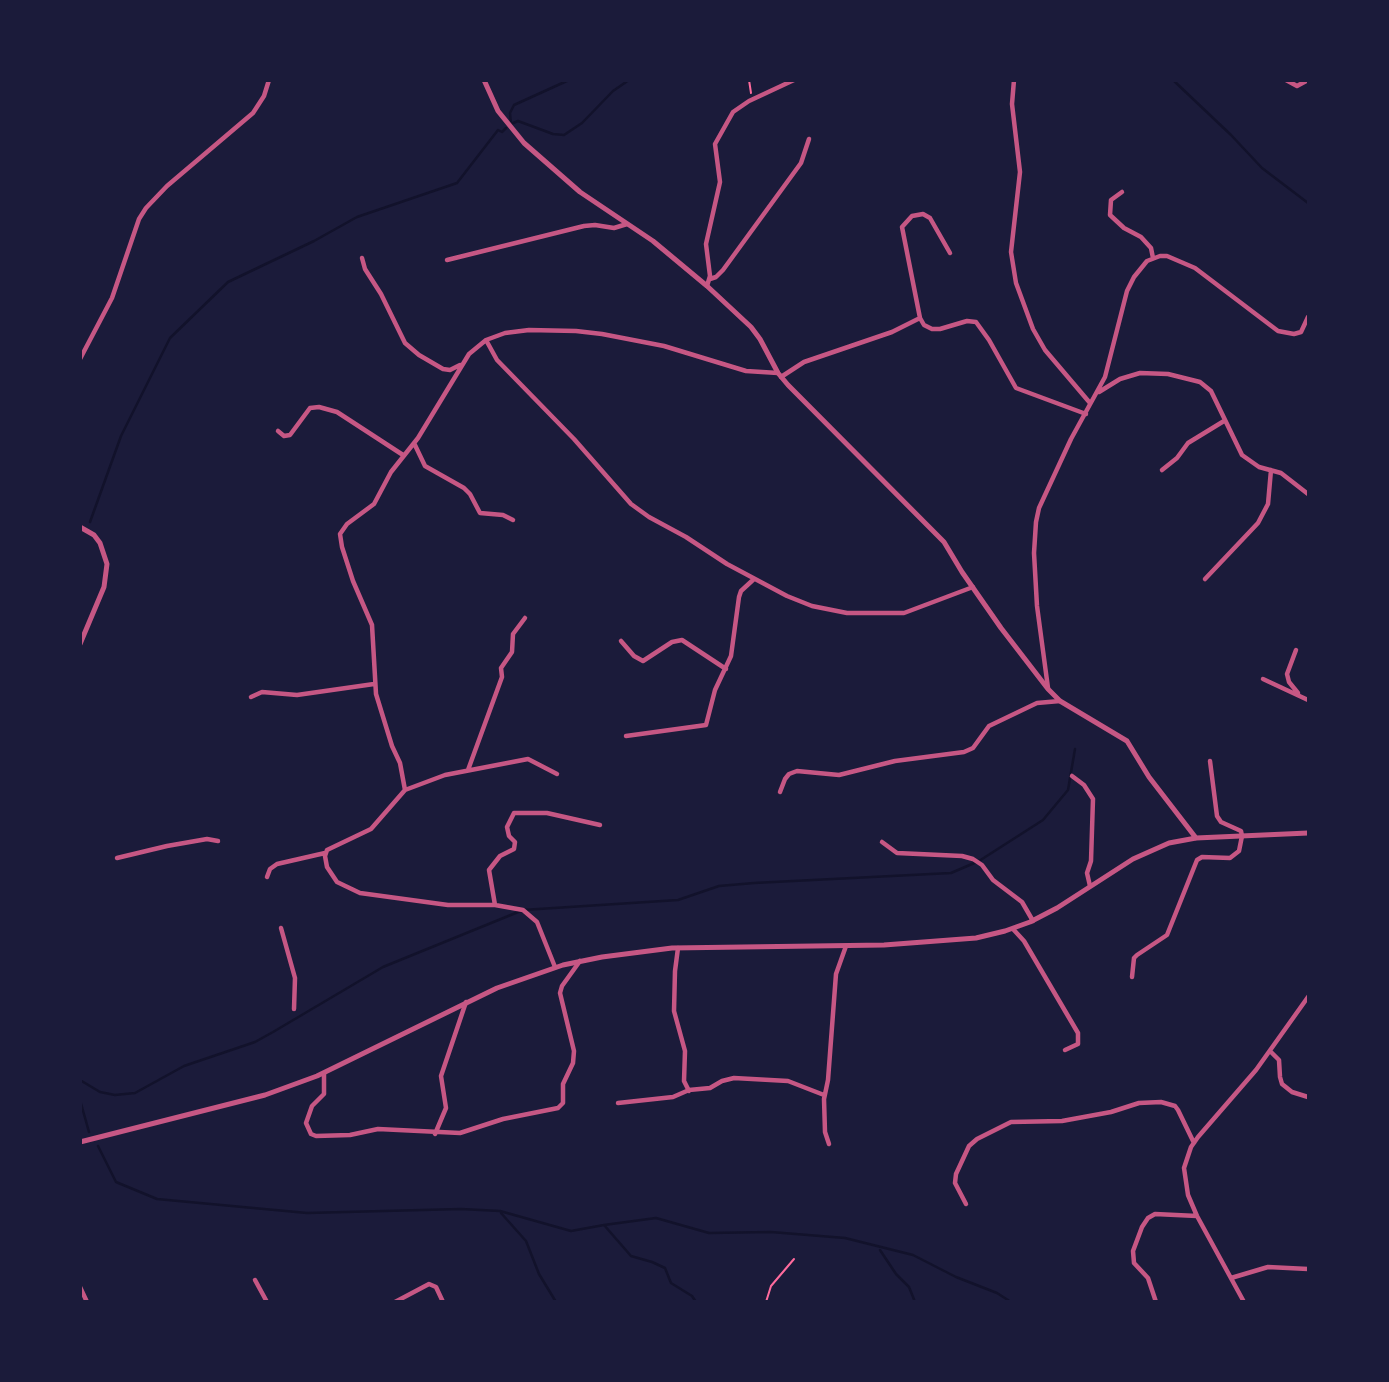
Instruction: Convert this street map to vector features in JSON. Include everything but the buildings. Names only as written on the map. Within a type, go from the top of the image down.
[{"type":"street","points":[[80,359],[112,298],[139,219],[146,208],[167,186],[245,120],[258,106],[269,80]]},
{"type":"street","points":[[484,80],[498,111],[524,143],[580,192],[653,241],[751,327],[780,375],[857,457],[944,542],[1023,659],[1048,689],[1060,701],[1127,741],[1149,777],[1196,838]]},
{"type":"street","points":[[707,286],[709,279],[706,244],[721,175],[715,144],[733,112],[749,101],[794,80]]},
{"type":"street","points":[[1014,80],[1012,104],[1020,172],[1011,252],[1016,283],[1033,329],[1045,350],[1090,403]]},
{"type":"street","points":[[1286,80],[1297,86],[1308,80]]},
{"type":"street","points":[[709,279],[716,277],[723,270],[801,163],[809,139]]},
{"type":"street","points":[[1122,192],[1111,200],[1110,215],[1124,228],[1141,237],[1151,248],[1153,258]]},
{"type":"street","points":[[950,253],[930,218],[923,214],[912,216],[902,227],[920,318],[924,325],[932,329],[976,322],[1016,388],[1086,414]]},
{"type":"street","points":[[447,260],[584,226],[614,228],[627,224]]},
{"type":"street","points":[[1048,689],[1037,606],[1036,522],[1039,508],[1090,403],[1098,392],[1108,368],[1127,291],[1141,268],[1153,258],[1167,256],[1195,268],[1281,332],[1301,332],[1308,317]]},
{"type":"street","points":[[362,258],[365,270],[411,349],[443,369],[453,369],[464,361]]},
{"type":"street","points":[[405,790],[400,763],[379,706],[374,684],[372,625],[353,581],[340,534],[347,524],[374,503],[464,361],[476,347],[505,333],[529,330],[601,334],[679,350],[736,369],[780,375],[804,362],[892,332],[920,318]]},
{"type":"street","points":[[486,340],[497,360],[574,439],[631,504],[754,579],[812,606],[847,613],[904,613],[973,587]]},
{"type":"street","points":[[1098,392],[1120,379],[1140,373],[1168,374],[1206,385],[1242,455],[1250,462],[1290,478],[1308,494]]},
{"type":"street","points":[[278,431],[284,436],[290,435],[310,408],[318,407],[337,412],[404,455]]},
{"type":"street","points":[[1163,470],[1177,458],[1188,443],[1224,421]]},
{"type":"street","points":[[414,443],[425,466],[464,488],[480,513],[503,515],[513,520]]},
{"type":"street","points":[[1205,579],[1258,523],[1268,504],[1271,470]]},
{"type":"street","points":[[80,527],[94,535],[100,543],[107,564],[104,587],[80,645]]},
{"type":"street","points":[[626,736],[705,727],[715,690],[726,669],[733,644],[736,605],[741,591],[754,579]]},
{"type":"street","points":[[468,771],[502,677],[501,668],[512,652],[513,634],[525,618]]},
{"type":"street","points":[[621,641],[643,662],[672,642],[682,640],[726,669]]},
{"type":"street","points":[[1296,650],[1287,674],[1289,682],[1298,694]]},
{"type":"street","points":[[1262,679],[1308,699]]},
{"type":"street","points":[[251,697],[262,692],[297,695],[374,684]]},
{"type":"street","points":[[780,792],[785,779],[797,771],[844,775],[857,769],[895,761],[964,752],[973,748],[989,726],[1037,704],[1060,701]]},
{"type":"street","points":[[267,877],[270,869],[277,864],[325,853],[371,829],[405,790],[445,775],[528,759],[557,774]]},
{"type":"street","points":[[1132,977],[1134,958],[1167,935],[1197,860],[1202,857],[1234,857],[1239,851],[1242,836],[1239,829],[1221,822],[1217,816],[1210,761]]},
{"type":"street","points":[[1072,776],[1084,785],[1093,799],[1091,861],[1087,873],[1090,886]]},
{"type":"street","points":[[495,905],[489,870],[500,856],[514,849],[515,842],[509,836],[507,827],[514,813],[547,813],[600,825]]},
{"type":"street","points":[[80,1142],[265,1096],[324,1073],[466,1002],[555,967],[580,961],[678,948],[928,943],[976,937],[1013,929],[1033,921],[1148,851],[1169,843],[1196,838],[1308,833]]},
{"type":"street","points":[[117,858],[207,839],[218,841]]},
{"type":"street","points":[[882,842],[897,853],[962,856],[979,861],[993,880],[1022,902],[1033,921]]},
{"type":"street","points":[[325,853],[327,867],[337,882],[350,891],[448,905],[495,905],[523,910],[534,918],[555,967]]},
{"type":"street","points":[[281,928],[295,978],[294,1009]]},
{"type":"street","points":[[1013,929],[1030,951],[1078,1033],[1078,1044],[1065,1050]]},
{"type":"street","points":[[829,1144],[825,1132],[824,1095],[836,974],[846,946]]},
{"type":"street","points":[[678,948],[674,1011],[685,1051],[684,1082],[689,1091]]},
{"type":"street","points":[[324,1073],[324,1094],[312,1106],[306,1119],[310,1134],[316,1136],[391,1129],[435,1134],[460,1133],[503,1119],[560,1107],[563,1084],[573,1063],[574,1051],[560,993],[580,961]]},
{"type":"street","points":[[1244,1301],[1197,1216],[1188,1195],[1184,1168],[1194,1143],[1270,1051],[1308,997]]},
{"type":"street","points":[[435,1134],[446,1108],[441,1076],[466,1002]]},
{"type":"street","points":[[1270,1051],[1279,1060],[1279,1077],[1282,1084],[1308,1097]]},
{"type":"street","points":[[618,1103],[673,1097],[710,1088],[722,1081],[751,1078],[788,1081],[824,1095]]},
{"type":"street","points":[[966,1204],[955,1183],[956,1174],[969,1146],[977,1139],[1011,1122],[1062,1121],[1111,1112],[1139,1103],[1161,1102],[1178,1110],[1194,1143]]},
{"type":"street","points":[[1156,1301],[1148,1278],[1134,1263],[1133,1251],[1142,1227],[1155,1214],[1197,1216]]},
{"type":"street","points":[[1231,1278],[1268,1267],[1308,1269]]},
{"type":"street","points":[[255,1280],[267,1301]]},
{"type":"street","points":[[395,1301],[429,1284],[436,1287],[443,1301]]},
{"type":"street","points":[[80,1287],[88,1301]]},
{"type":"path","points":[[749,80],[749,101]]},
{"type":"path","points":[[766,1301],[771,1286],[794,1259]]},
{"type":"waterway","points":[[569,80],[514,105],[510,113],[511,124],[518,121],[553,134],[564,135],[582,123],[613,91],[629,80]]},
{"type":"waterway","points":[[1173,80],[1262,168],[1308,203]]},
{"type":"waterway","points":[[90,522],[121,436],[170,338],[228,282],[357,217],[457,183],[498,130],[502,132],[506,128]]},
{"type":"waterway","points":[[80,1080],[100,1092],[115,1095],[135,1093],[184,1066],[255,1042],[383,967],[523,910],[678,900],[719,886],[951,873],[979,861],[1043,820],[1068,790],[1075,749]]},
{"type":"waterway","points":[[80,1100],[89,1132]]},
{"type":"waterway","points":[[98,1146],[116,1182],[157,1199],[307,1213],[461,1209],[500,1211],[571,1231],[656,1218],[709,1233],[771,1232],[845,1238],[913,1255],[1011,1302]]},
{"type":"waterway","points":[[501,1213],[526,1241],[539,1274],[556,1302]]},
{"type":"waterway","points":[[604,1225],[631,1256],[665,1268],[671,1283],[692,1296],[696,1302]]},
{"type":"waterway","points":[[880,1250],[896,1274],[909,1287],[915,1302]]}]
